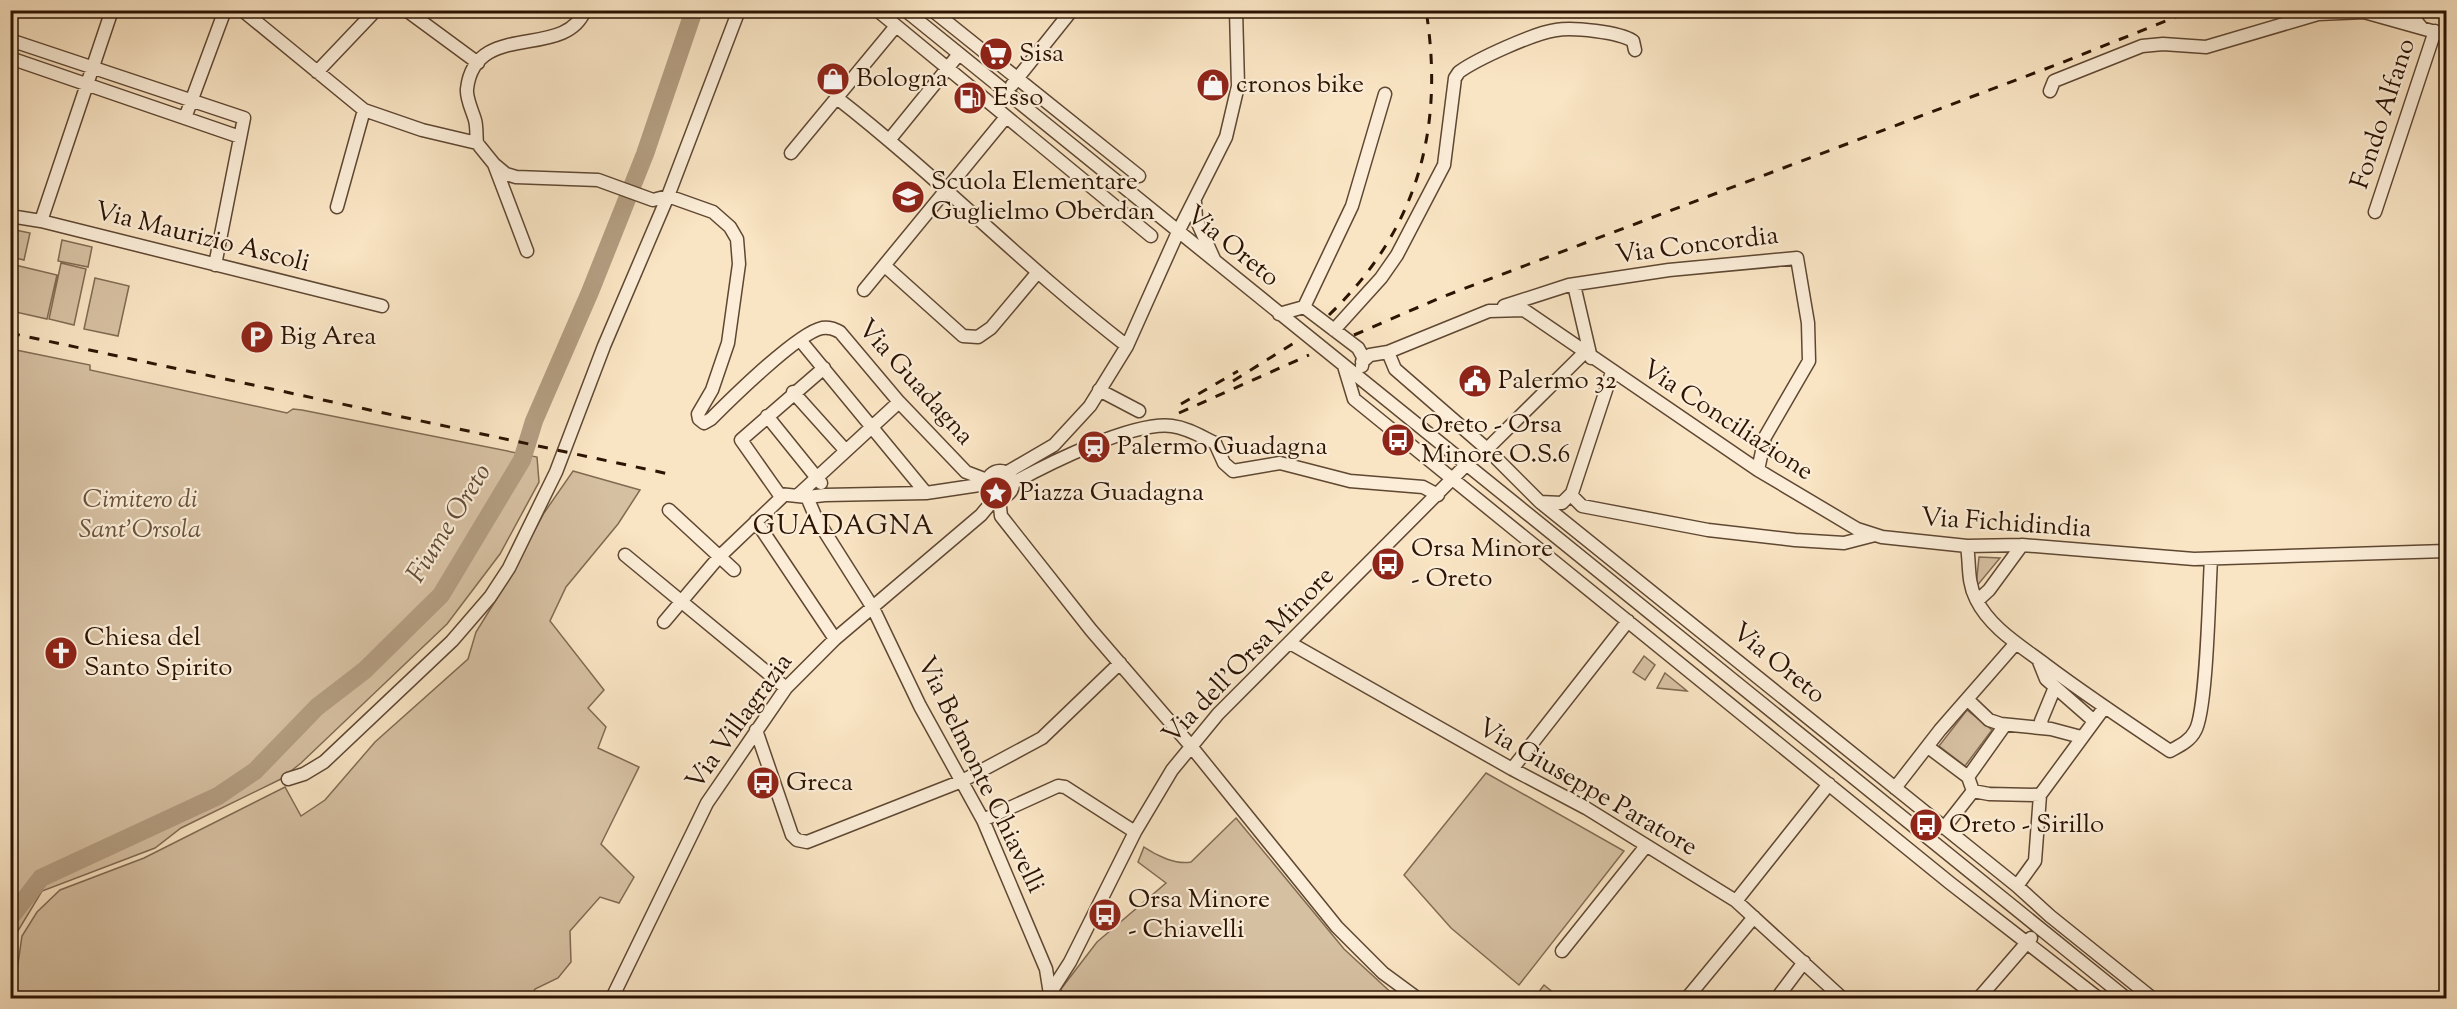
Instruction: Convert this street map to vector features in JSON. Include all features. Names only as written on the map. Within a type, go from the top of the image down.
[{"type":"street","points":[[41,220],[112,10]]},
{"type":"street","points":[[185,118],[225,10]]},
{"type":"street","points":[[242,10],[364,110],[422,130],[477,143]]},
{"type":"street","points":[[317,72],[376,10]]},
{"type":"street","points":[[406,10],[478,63]]},
{"type":"street","points":[[585,10],[581,19],[570,29],[555,37],[503,45],[478,63],[469,76],[466,92],[476,123],[477,143],[494,164],[506,174],[516,177],[598,180],[653,200],[668,196]]},
{"type":"street","points":[[288,779],[304,774],[324,762],[428,664],[452,641],[490,597],[509,568],[556,472],[604,346],[668,196],[739,10]]},
{"type":"street","name":"Via Oreto","points":[[877,10],[1151,236]]},
{"type":"street","name":"Via Oreto","points":[[905,10],[1086,160],[1215,261],[2126,999]]},
{"type":"street","points":[[932,10],[1139,176]]},
{"type":"street","points":[[1006,93],[1072,10]]},
{"type":"street","points":[[1009,478],[1054,445],[1090,406],[1127,346],[1178,232],[1226,137],[1234,109],[1238,61],[1236,10]]},
{"type":"street","points":[[2407,10],[2422,28]]},
{"type":"street","points":[[2050,92],[2054,81],[2142,46],[2163,44],[2206,47],[2318,14],[2364,12],[2441,33]]},
{"type":"street","points":[[791,153],[896,26]]},
{"type":"street","points":[[1334,330],[1381,278],[1397,255],[1444,165],[1455,78],[1459,72],[1500,51],[1556,30],[1618,35],[1633,41],[1635,50]]},
{"type":"street","name":"Fondo Alfano","points":[[2375,212],[2441,33]]},
{"type":"street","points":[[10,40],[244,118],[215,265]]},
{"type":"street","points":[[890,139],[959,54]]},
{"type":"street","points":[[10,58],[240,136]]},
{"type":"street","points":[[1304,307],[1352,206],[1385,94]]},
{"type":"street","points":[[837,98],[890,139],[945,191],[1127,346]]},
{"type":"street","points":[[337,207],[364,110]]},
{"type":"street","points":[[864,290],[1006,117]]},
{"type":"street","points":[[1075,173],[1098,144]]},
{"type":"street","points":[[494,164],[527,251]]},
{"type":"street","name":"Via Guadagna","points":[[668,196],[713,212],[723,218],[730,227],[739,249],[728,343],[712,390],[698,414],[699,419],[704,423],[711,420],[800,340],[821,328],[831,327],[840,332],[899,402],[966,472],[987,482]]},
{"type":"street","points":[[1195,201],[1196,219],[1215,261]]},
{"type":"street","name":"Via Maurizio Ascoli","points":[[10,216],[41,220],[382,306]]},
{"type":"street","name":"Via Concordia","points":[[1489,311],[1574,285],[1669,270],[1797,258],[1808,323],[1809,361],[1765,437],[1758,470]]},
{"type":"street","points":[[885,266],[963,336],[978,337],[991,328],[1038,272]]},
{"type":"street","points":[[1487,449],[1587,356],[1574,285]]},
{"type":"street","name":"Via Oreto","points":[[1280,314],[1304,307],[1358,348],[1364,382]]},
{"type":"street","name":"Via Conciliazione","points":[[1362,362],[1370,355],[1388,352],[1489,311],[1524,310],[1540,318],[1587,356],[1758,470],[1824,511],[1857,529],[1875,535]]},
{"type":"street","points":[[800,340],[926,493]]},
{"type":"street","name":"Via Oreto","points":[[1388,352],[1395,369],[1487,449],[1540,502],[2017,886],[2050,916],[2152,999]]},
{"type":"street","points":[[1344,366],[1354,399],[2098,999]]},
{"type":"street","points":[[824,368],[793,392],[741,440],[782,495],[802,497],[926,493],[987,482]]},
{"type":"street","points":[[1540,502],[1562,503],[1571,495],[1612,372]]},
{"type":"street","points":[[1100,390],[1138,411]]},
{"type":"street","points":[[793,392],[846,451]]},
{"type":"street","points":[[802,497],[819,477],[899,402]]},
{"type":"street","points":[[767,416],[819,477],[825,495]]},
{"type":"street","points":[[1009,478],[1008,494],[998,497],[989,492],[987,482],[993,473],[1009,478],[1102,442],[1170,426],[1215,443],[1224,463],[1233,471],[1280,463],[1350,481],[1422,487],[1437,495]]},
{"type":"street","name":"Via dell'Orsa Minore","points":[[1049,997],[1070,962],[1135,832],[1172,770],[1190,745],[1218,714],[1466,465]]},
{"type":"street","points":[[664,622],[718,558],[782,495]]},
{"type":"street","name":"Via Fichidindia","points":[[1571,495],[1582,506],[1708,531],[1844,543],[1875,535],[1966,546],[2022,545],[2211,560],[2288,554],[2446,551]]},
{"type":"street","name":"Via Belmonte Chiavelli","points":[[802,497],[873,608],[920,706],[983,820],[1046,969],[1049,997]]},
{"type":"street","points":[[998,497],[1001,516],[1337,927],[1383,973],[1417,999]]},
{"type":"street","name":"Via Villagrazia","points":[[612,999],[707,803],[786,688],[835,639],[998,497]]},
{"type":"street","points":[[669,510],[718,558],[734,570]]},
{"type":"street","points":[[756,521],[835,639]]},
{"type":"street","points":[[1977,602],[1989,590],[2022,545]]},
{"type":"street","points":[[1966,546],[1970,563],[1968,581],[1977,602],[1991,621],[2016,643],[2104,708],[2170,751],[2183,744],[2196,730],[2201,704],[2211,560]]},
{"type":"street","points":[[626,555],[786,688]]},
{"type":"street","points":[[1512,769],[1628,621]]},
{"type":"street","name":"Via Giuseppe Paratore","points":[[1290,643],[1512,769],[1586,808],[1736,901],[1842,999]]},
{"type":"street","points":[[1895,788],[2016,643]]},
{"type":"street","points":[[2037,658],[2046,680],[2094,721]]},
{"type":"street","points":[[756,730],[792,835],[796,840],[807,842],[962,781],[1042,738],[1120,663]]},
{"type":"street","points":[[2043,728],[2041,721],[2055,687]]},
{"type":"street","points":[[1967,699],[1989,720],[2005,725],[2043,728],[2081,737]]},
{"type":"street","points":[[2017,886],[2035,861],[2040,795],[2104,708]]},
{"type":"street","points":[[1968,777],[2005,725]]},
{"type":"street","points":[[1928,747],[1968,777],[1972,791]]},
{"type":"street","points":[[1736,901],[1829,784]]},
{"type":"street","points":[[983,820],[1058,786],[1065,788],[1135,832]]},
{"type":"street","points":[[1972,791],[1989,794],[2040,795]]},
{"type":"street","points":[[1944,828],[1972,791]]},
{"type":"street","points":[[1562,951],[1646,846]]},
{"type":"street","points":[[1979,999],[2050,916]]},
{"type":"street","points":[[1688,999],[1754,917]]},
{"type":"street","points":[[1777,999],[1804,962]]},
{"type":"green space","points":[[11,229],[30,233],[24,260],[11,257]]},
{"type":"green space","points":[[62,240],[92,247],[88,267],[58,261]]},
{"type":"green space","points":[[61,263],[86,269],[74,325],[49,319]]},
{"type":"green space","points":[[11,264],[57,275],[47,319],[11,311]]},
{"type":"green space","points":[[95,278],[129,286],[118,336],[84,329]]},
{"type":"green space","name":"Cimitero di Sant'Orsola","points":[[11,349],[90,365],[90,370],[287,413],[293,409],[302,410],[537,457],[539,482],[500,554],[447,624],[301,763],[281,779],[181,828],[155,848],[42,891],[16,934],[11,973]]},
{"type":"green space","points":[[573,471],[640,490],[618,524],[566,587],[550,621],[604,690],[588,708],[606,727],[598,748],[639,767],[601,844],[634,877],[619,903],[600,897],[570,931],[571,962],[558,978],[535,989],[531,998],[138,998],[131,994],[118,998],[13,998],[22,936],[37,912],[60,890],[144,858],[285,787],[301,816],[325,800],[375,742],[468,659],[476,632],[504,587],[544,513]]},
{"type":"green space","points":[[1979,557],[2000,558],[1976,587]]},
{"type":"green space","points":[[1644,656],[1655,665],[1645,680],[1633,672]]},
{"type":"green space","points":[[1665,673],[1686,690],[1687,691],[1657,688]]},
{"type":"green space","points":[[1967,710],[1992,730],[1965,766],[1939,746]]},
{"type":"green space","points":[[1486,773],[1624,851],[1519,985],[1451,928],[1404,875]]},
{"type":"green space","points":[[1236,818],[1344,949],[1397,998],[1064,998],[1061,989],[1097,942],[1166,883],[1138,862],[1144,847],[1167,859],[1191,862]]},
{"type":"green space","points":[[1544,985],[1560,998],[1534,998]]},
{"type":"waterway","name":"Fiume Oreto","points":[[10,918],[41,878],[218,796],[255,771],[317,707],[365,670],[441,595],[522,460],[534,421],[590,292],[645,154],[694,10]]},
{"type":"railway","points":[[1329,315],[1359,282],[1384,248],[1403,213],[1418,176],[1427,137],[1431,96],[1431,54],[1426,10]]},
{"type":"railway","points":[[1354,335],[1442,297],[2061,63],[2193,10]]},
{"type":"railway","points":[[10,333],[669,474]]},
{"type":"railway","points":[[1233,381],[1294,343]]},
{"type":"railway","points":[[1179,413],[1309,355]]},
{"type":"railway","points":[[1181,404],[1238,371]]},
{"type":"place","name":"Sisa","points":[[996,54]]},
{"type":"place","name":"Bologna","points":[[833,79]]},
{"type":"place","name":"cronos bike","points":[[1213,85]]},
{"type":"place","name":"Esso","points":[[970,98]]},
{"type":"place","name":"Scuola Elementare Guglielmo Oberdan","points":[[908,197]]},
{"type":"place","name":"Big Area","points":[[257,337]]},
{"type":"place","name":"Palermo 32","points":[[1475,381]]},
{"type":"place","name":"Oreto - Orsa Minore O.S.6","points":[[1398,440]]},
{"type":"place","name":"Palermo Guadagna","points":[[1094,447]]},
{"type":"place","name":"Piazza Guadagna","points":[[996,493]]},
{"type":"place","name":"Orsa Minore - Oreto","points":[[1388,564]]},
{"type":"place","name":"Chiesa del Santo Spirito","points":[[61,653]]},
{"type":"place","name":"Greca","points":[[763,783]]},
{"type":"place","name":"Oreto - Sirillo","points":[[1926,825]]},
{"type":"place","name":"Orsa Minore - Chiavelli","points":[[1105,915]]},
{"type":"district","name":"GUADAGNA","points":[[844,527]]}]
